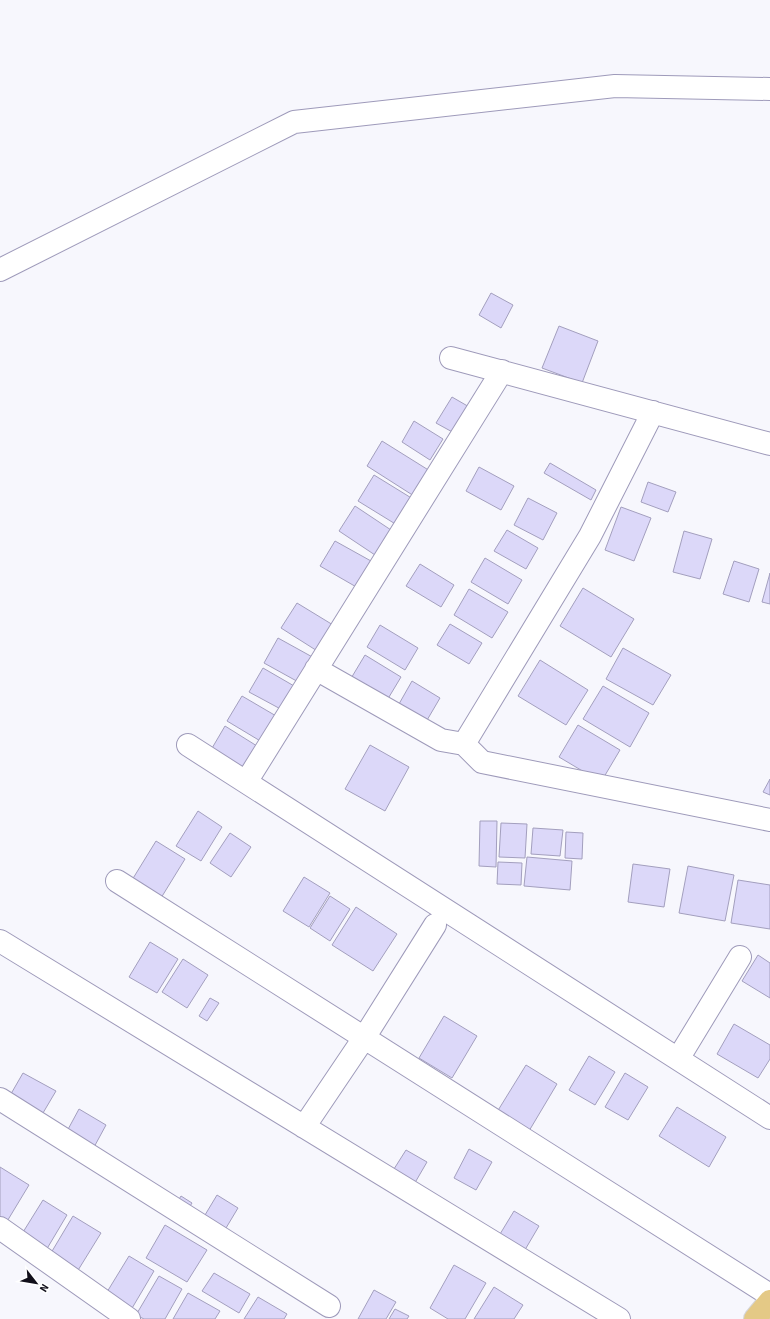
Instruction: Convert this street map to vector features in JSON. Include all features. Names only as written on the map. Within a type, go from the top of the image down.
[{"type":"main road","points":[[755,1319],[770,1301]]},
{"type":"street","points":[[0,270],[294,122],[615,86],[770,89]]},
{"type":"street","points":[[451,358],[770,444]]},
{"type":"street","points":[[248,779],[502,371]]},
{"type":"street","points":[[464,744],[590,536],[653,412]]},
{"type":"street","points":[[316,669],[442,740],[464,744],[482,762],[770,820]]},
{"type":"street","points":[[188,745],[770,1118]]},
{"type":"street","points":[[117,881],[770,1295]]},
{"type":"street","points":[[304,1127],[364,1038],[435,925]]},
{"type":"street","points":[[0,941],[619,1319]]},
{"type":"street","points":[[678,1059],[740,957]]},
{"type":"street","points":[[3,1108],[330,1306]]},
{"type":"street","points":[[0,1228],[129,1319]]},
{"type":"building","points":[[491,293],[513,305],[501,328],[479,315]]},
{"type":"building","points":[[559,326],[598,341],[582,383],[542,368]]},
{"type":"building","points":[[452,397],[471,408],[456,434],[436,423]]},
{"type":"building","points":[[414,421],[443,439],[430,460],[402,442]]},
{"type":"building","points":[[382,441],[430,471],[414,496],[367,466]]},
{"type":"building","points":[[550,463],[596,490],[591,500],[544,473]]},
{"type":"building","points":[[479,467],[514,486],[501,510],[466,491]]},
{"type":"building","points":[[374,475],[413,499],[397,525],[358,501]]},
{"type":"building","points":[[648,482],[676,492],[668,512],[641,502]]},
{"type":"building","points":[[528,498],[557,513],[543,540],[514,525]]},
{"type":"building","points":[[355,506],[391,530],[375,555],[339,531]]},
{"type":"building","points":[[621,507],[651,518],[634,561],[605,550]]},
{"type":"building","points":[[507,530],[538,548],[526,569],[494,551]]},
{"type":"building","points":[[684,531],[712,539],[700,579],[673,572]]},
{"type":"building","points":[[335,541],[380,566],[365,592],[320,566]]},
{"type":"building","points":[[485,558],[522,580],[508,604],[471,582]]},
{"type":"building","points":[[734,561],[759,569],[749,602],[723,594]]},
{"type":"building","points":[[420,564],[454,585],[441,607],[406,586]]},
{"type":"building","points":[[770,573],[770,604],[762,602]]},
{"type":"building","points":[[583,588],[634,619],[611,657],[560,626]]},
{"type":"building","points":[[469,589],[508,612],[492,638],[454,615]]},
{"type":"building","points":[[297,603],[338,628],[322,654],[281,628]]},
{"type":"building","points":[[450,624],[482,643],[469,664],[437,645]]},
{"type":"building","points":[[380,625],[418,648],[405,670],[367,647]]},
{"type":"building","points":[[278,638],[316,659],[302,684],[264,663]]},
{"type":"building","points":[[623,648],[671,675],[653,705],[606,679]]},
{"type":"building","points":[[365,655],[401,677],[386,702],[350,680]]},
{"type":"building","points":[[540,660],[588,690],[566,725],[518,696]]},
{"type":"building","points":[[263,668],[301,690],[288,713],[249,692]]},
{"type":"building","points":[[412,681],[440,698],[423,727],[395,711]]},
{"type":"building","points":[[603,686],[649,713],[630,747],[583,719]]},
{"type":"building","points":[[242,696],[283,720],[267,745],[227,721]]},
{"type":"building","points":[[578,725],[620,750],[601,782],[559,757]]},
{"type":"building","points":[[225,726],[265,751],[248,779],[208,755]]},
{"type":"building","points":[[370,745],[409,767],[385,811],[345,789]]},
{"type":"building","points":[[770,779],[770,795],[763,792]]},
{"type":"building","points":[[198,811],[222,827],[201,861],[176,846]]},
{"type":"building","points":[[480,821],[497,821],[496,867],[479,866]]},
{"type":"building","points":[[501,823],[527,824],[525,858],[499,857]]},
{"type":"building","points":[[533,828],[563,830],[560,856],[531,854]]},
{"type":"building","points":[[566,832],[583,833],[582,859],[565,858]]},
{"type":"building","points":[[230,833],[251,847],[231,877],[210,863]]},
{"type":"building","points":[[156,841],[185,859],[161,898],[132,880]]},
{"type":"building","points":[[527,857],[572,861],[570,890],[524,886]]},
{"type":"building","points":[[498,862],[522,863],[521,885],[497,884]]},
{"type":"building","points":[[633,864],[670,869],[664,907],[628,902]]},
{"type":"building","points":[[688,866],[734,875],[725,921],[679,913]]},
{"type":"building","points":[[304,877],[330,893],[309,927],[283,911]]},
{"type":"building","points":[[738,880],[770,885],[770,929],[731,923]]},
{"type":"building","points":[[330,896],[350,909],[330,941],[310,928]]},
{"type":"building","points":[[356,907],[397,934],[373,971],[332,945]]},
{"type":"building","points":[[150,942],[178,959],[157,993],[129,977]]},
{"type":"building","points":[[758,955],[770,963],[770,998],[742,981]]},
{"type":"building","points":[[183,959],[208,975],[187,1008],[162,992]]},
{"type":"building","points":[[210,998],[219,1003],[207,1021],[199,1016]]},
{"type":"building","points":[[444,1016],[477,1036],[452,1078],[419,1058]]},
{"type":"building","points":[[734,1024],[770,1045],[770,1059],[758,1078],[717,1054]]},
{"type":"building","points":[[589,1056],[615,1072],[595,1105],[569,1090]]},
{"type":"building","points":[[526,1065],[557,1084],[529,1131],[497,1112]]},
{"type":"building","points":[[23,1073],[56,1091],[40,1118],[8,1099]]},
{"type":"building","points":[[625,1073],[648,1087],[628,1120],[605,1107]]},
{"type":"building","points":[[677,1107],[726,1137],[709,1167],[659,1136]]},
{"type":"building","points":[[79,1109],[106,1125],[93,1149],[66,1133]]},
{"type":"building","points":[[469,1149],[492,1162],[476,1190],[454,1178]]},
{"type":"building","points":[[406,1150],[427,1162],[409,1193],[387,1180]]},
{"type":"building","points":[[0,1167],[29,1185],[0,1233]]},
{"type":"building","points":[[217,1195],[238,1208],[223,1233],[202,1220]]},
{"type":"building","points":[[181,1196],[192,1203],[187,1211],[176,1204]]},
{"type":"building","points":[[43,1200],[67,1215],[45,1252],[20,1237]]},
{"type":"building","points":[[514,1211],[539,1226],[519,1260],[494,1244]]},
{"type":"building","points":[[73,1216],[101,1233],[72,1280],[45,1263]]},
{"type":"building","points":[[165,1225],[207,1250],[187,1282],[146,1258]]},
{"type":"building","points":[[129,1256],[154,1271],[128,1315],[107,1292]]},
{"type":"building","points":[[454,1265],[486,1283],[465,1319],[448,1319],[430,1308]]},
{"type":"building","points":[[214,1273],[250,1294],[239,1313],[202,1291]]},
{"type":"building","points":[[159,1276],[182,1289],[165,1319],[144,1319],[136,1315]]},
{"type":"building","points":[[494,1287],[523,1305],[514,1319],[474,1319]]},
{"type":"building","points":[[374,1290],[396,1302],[386,1319],[358,1319]]},
{"type":"building","points":[[188,1293],[220,1311],[215,1319],[173,1319]]},
{"type":"building","points":[[258,1297],[287,1314],[284,1319],[244,1319]]},
{"type":"building","points":[[395,1309],[409,1316],[407,1319],[389,1319]]}]
